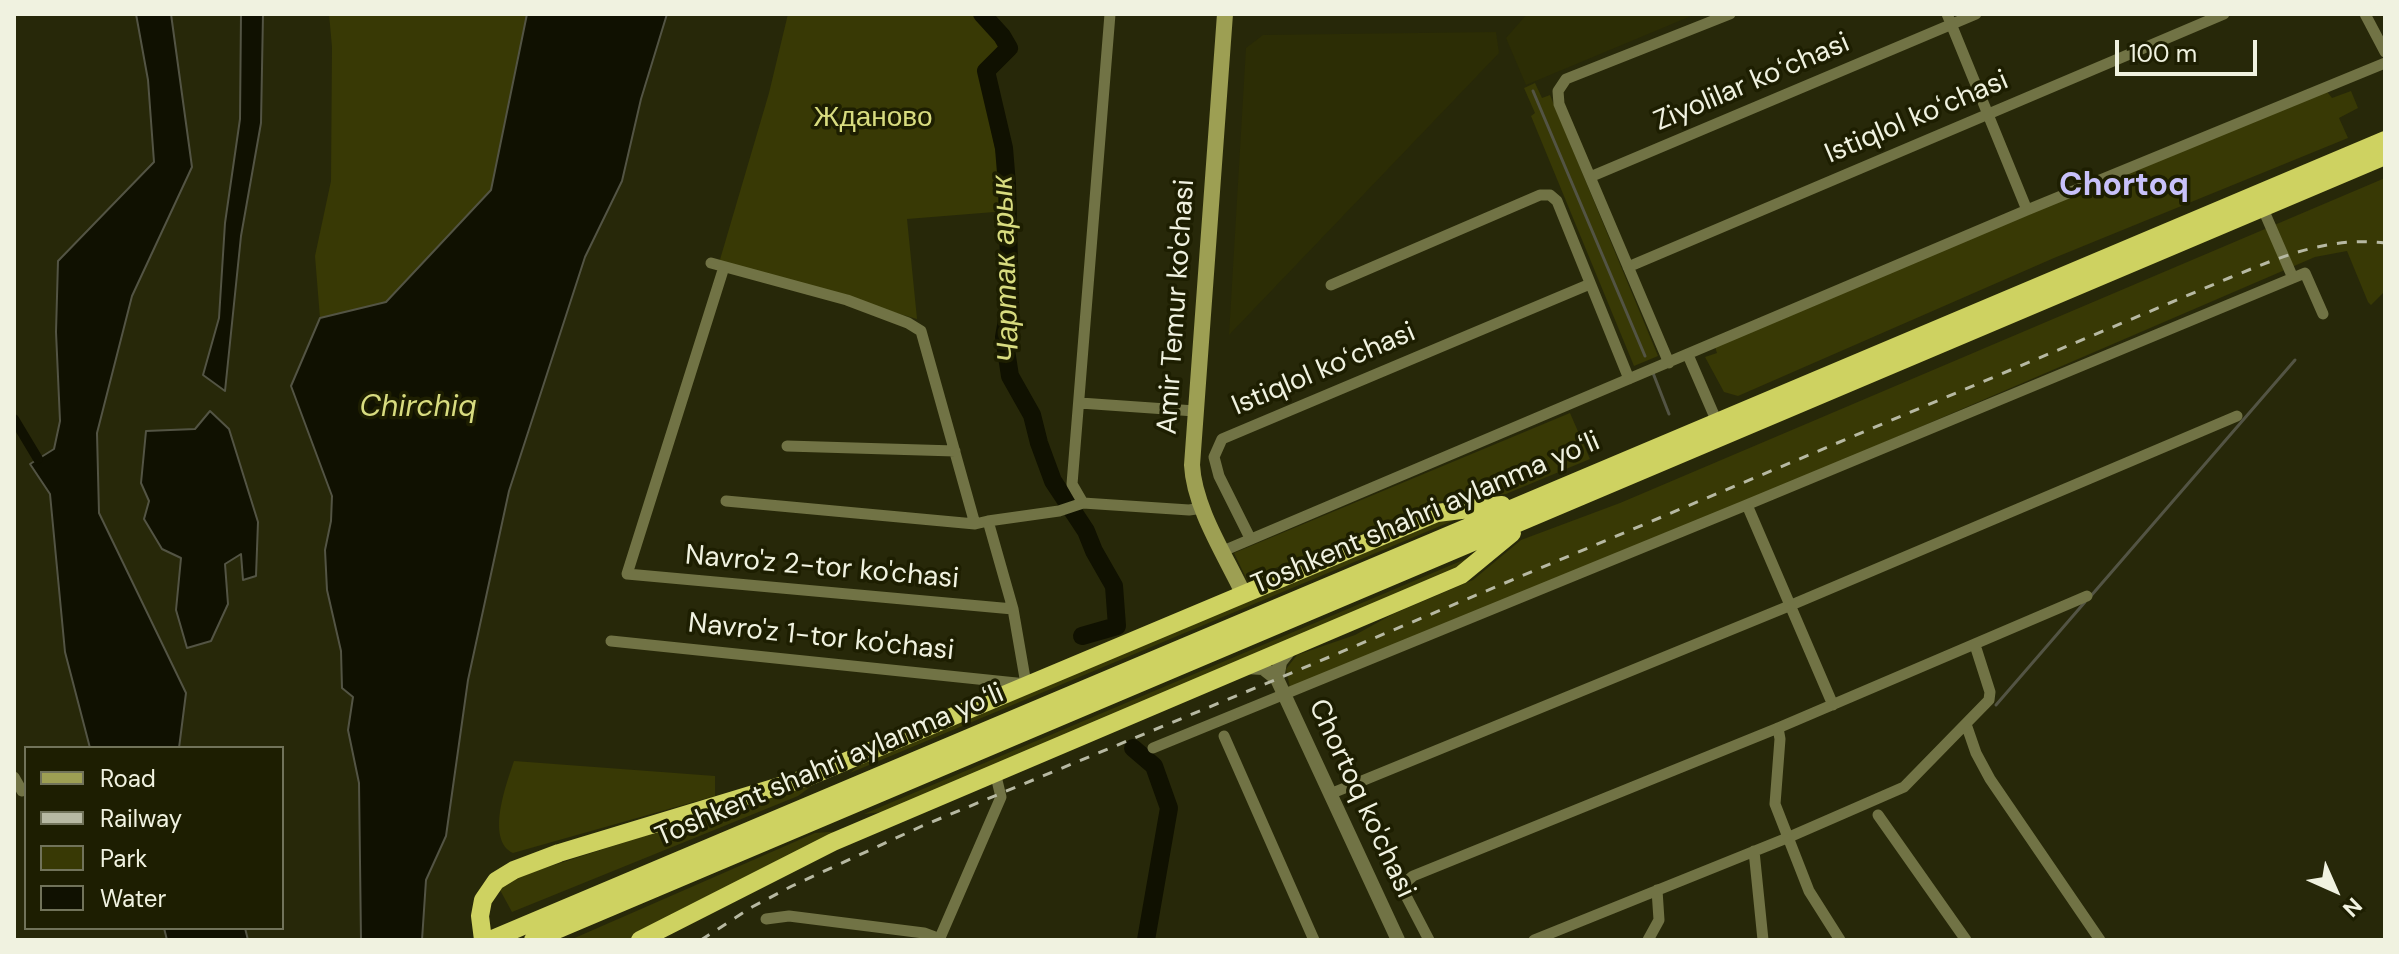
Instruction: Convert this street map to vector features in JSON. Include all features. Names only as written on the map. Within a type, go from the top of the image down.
[{"type":"highway","name":"Toshkent shahri aylanma yoʻli","points":[[1720,430],[2385,140]]},
{"type":"highway","name":"Toshkent shahri aylanma yoʻli","points":[[499,936],[786,824],[1526,511],[2385,156]]},
{"type":"highway","points":[[483,940],[480,916],[483,900],[496,881],[507,873],[559,853],[790,784],[1437,513],[1526,511]]},
{"type":"highway","points":[[640,940],[833,842],[1461,575],[1526,511]]},
{"type":"highway","points":[[786,824],[868,751]]},
{"type":"highway","points":[[786,824],[894,815]]},
{"type":"highway","name":"Toshkent shahri aylanma yoʻli","points":[[533,940],[786,824]]},
{"type":"main road","name":"Amir Temur ko'chasi","points":[[1225,14],[1193,473],[1203,508],[1243,593]]},
{"type":"street","points":[[1080,504],[1072,484],[1110,14]]},
{"type":"street","points":[[1669,363],[1557,95],[1561,84],[1581,73],[1730,14]]},
{"type":"street","name":"Ziyolilar koʻchasi","points":[[1590,177],[1949,20],[1976,14]]},
{"type":"street","name":"Istiqlol koʻchasi","points":[[1628,267],[2224,14]]},
{"type":"street","points":[[2365,14],[2385,52]]},
{"type":"street","points":[[1949,20],[2027,210]]},
{"type":"street","points":[[1223,551],[2027,210],[2385,63]]},
{"type":"street","points":[[1331,285],[1540,195],[1550,195],[1557,201],[1629,379]]},
{"type":"street","points":[[2263,209],[2293,278]]},
{"type":"street","points":[[711,263],[847,300],[917,327],[925,342],[975,524]]},
{"type":"street","name":"Navro'z 2-tor ko'chasi","points":[[724,267],[627,574],[1013,609]]},
{"type":"street","points":[[1153,748],[2305,273],[2323,314]]},
{"type":"street","name":"Istiqlol koʻchasi","points":[[1250,538],[1219,476],[1214,457],[1222,439],[1590,284]]},
{"type":"street","points":[[1688,355],[1720,430]]},
{"type":"street","points":[[1080,403],[1195,411]]},
{"type":"street","points":[[1330,794],[1789,606],[2237,416]]},
{"type":"street","points":[[787,446],[955,451]]},
{"type":"street","points":[[726,501],[975,524],[1059,511],[1080,504],[1189,510],[1203,508]]},
{"type":"street","points":[[1747,505],[1833,705]]},
{"type":"street","points":[[988,521],[1013,609],[1026,684]]},
{"type":"street","points":[[1429,940],[1404,892],[1406,882],[1413,876],[1778,728],[2087,596]]},
{"type":"street","name":"Navro'z 1-tor ko'chasi","points":[[611,641],[1026,684]]},
{"type":"street","name":"Chortoq ko'chasi","points":[[1277,679],[1282,656],[1296,645]]},
{"type":"street","points":[[1542,938],[1904,787],[1989,700],[1990,692],[1975,645]]},
{"type":"street","name":"Chortoq ko'chasi","points":[[1242,668],[1258,667],[1277,679],[1398,940]]},
{"type":"street","points":[[1966,724],[1976,753],[1990,779],[2100,940]]},
{"type":"street","points":[[1778,728],[1780,739],[1775,804],[1809,891],[1840,940]]},
{"type":"street","points":[[1224,736],[1314,940]]},
{"type":"street","points":[[766,919],[789,916],[924,933],[940,939],[1001,797],[995,772]]},
{"type":"street","points":[[14,777],[21,792]]},
{"type":"street","points":[[1878,815],[1966,940]]},
{"type":"street","points":[[1754,851],[1763,940]]},
{"type":"street","points":[[1648,940],[1659,920],[1657,890]]},
{"type":"shaded area","points":[[1527,14],[1696,14],[1526,85],[1506,38]]},
{"type":"shaded area","points":[[1496,32],[1499,53],[1229,335],[1246,48],[1263,35]]},
{"type":"green space","points":[[329,14],[527,14],[491,190],[386,302],[320,318],[315,256],[331,181],[332,47]]},
{"type":"green space","name":"Жданово","points":[[788,14],[975,14],[1001,42],[1001,49],[980,70],[1007,211],[907,219],[917,319],[719,263],[769,93]]},
{"type":"green space","points":[[1535,83],[1542,98],[1550,95],[1658,356],[1634,366],[1531,116],[1535,113],[1524,88]]},
{"type":"green space","points":[[2325,89],[2332,98],[2351,91],[2358,108],[2339,118],[2348,138],[2054,258],[1738,396],[1724,392],[1705,357],[1717,353],[1715,347]]},
{"type":"green space","points":[[2385,178],[2385,291],[2371,305],[2347,251],[2315,257],[1746,502],[1290,688],[1286,669],[1297,655],[1355,635],[1393,614],[1473,580],[1521,540],[1620,503]]},
{"type":"green space","points":[[1570,413],[1590,459],[1506,494],[1433,502],[1247,580],[1234,553]]},
{"type":"green space","points":[[1439,519],[1457,519],[850,773],[869,757]]},
{"type":"green space","points":[[1475,555],[1457,572],[883,812],[864,814]]},
{"type":"green space","points":[[514,761],[715,776],[715,796],[513,853],[500,836],[499,824],[503,796]]},
{"type":"green space","points":[[821,779],[798,796],[512,912],[500,890],[501,886],[520,876]]},
{"type":"green space","points":[[843,831],[630,940],[570,940],[815,833]]},
{"type":"water","points":[[136,14],[171,14],[192,167],[132,296],[97,433],[99,513],[186,693],[179,746],[89,746],[65,652],[50,494],[30,464],[54,449],[60,421],[56,332],[58,261],[154,162],[148,80]]},
{"type":"water","points":[[241,14],[263,14],[261,123],[241,236],[225,391],[203,375],[219,318],[225,223],[240,119]]},
{"type":"water","name":"Chirchiq","points":[[527,14],[667,14],[641,99],[622,181],[585,257],[509,491],[468,680],[446,836],[426,880],[422,940],[361,940],[359,783],[348,730],[353,697],[342,688],[341,651],[327,590],[325,550],[332,496],[291,386],[320,318],[386,302],[491,190]]},
{"type":"water","points":[[210,411],[229,429],[258,522],[256,576],[243,580],[241,554],[225,564],[228,604],[211,641],[187,648],[176,610],[181,558],[162,549],[144,519],[149,501],[141,483],[146,431],[195,429]]},
{"type":"water","points":[[164,930],[246,930],[248,940],[167,940]]},
{"type":"waterway","name":"Чартак арык","points":[[982,14],[1009,48],[986,71],[1004,148],[1007,185],[1010,303],[1004,337],[1010,376],[1032,415],[1053,481],[1086,531],[1114,586],[1117,626],[1082,636]]},
{"type":"waterway","points":[[1533,91],[1645,356]]},
{"type":"waterway","points":[[2090,597],[2295,360]]},
{"type":"waterway","points":[[1653,373],[1669,414]]},
{"type":"waterway","points":[[14,419],[38,459]]},
{"type":"waterway","points":[[1996,705],[2085,602]]},
{"type":"waterway","name":"Чартак арык","points":[[1133,748],[1154,766],[1169,808],[1146,940]]},
{"type":"railway","points":[[701,940],[792,886],[922,826],[2229,278],[2324,245],[2385,243]]},
{"type":"district","name":"Chortoq","points":[[2124,187]]}]
